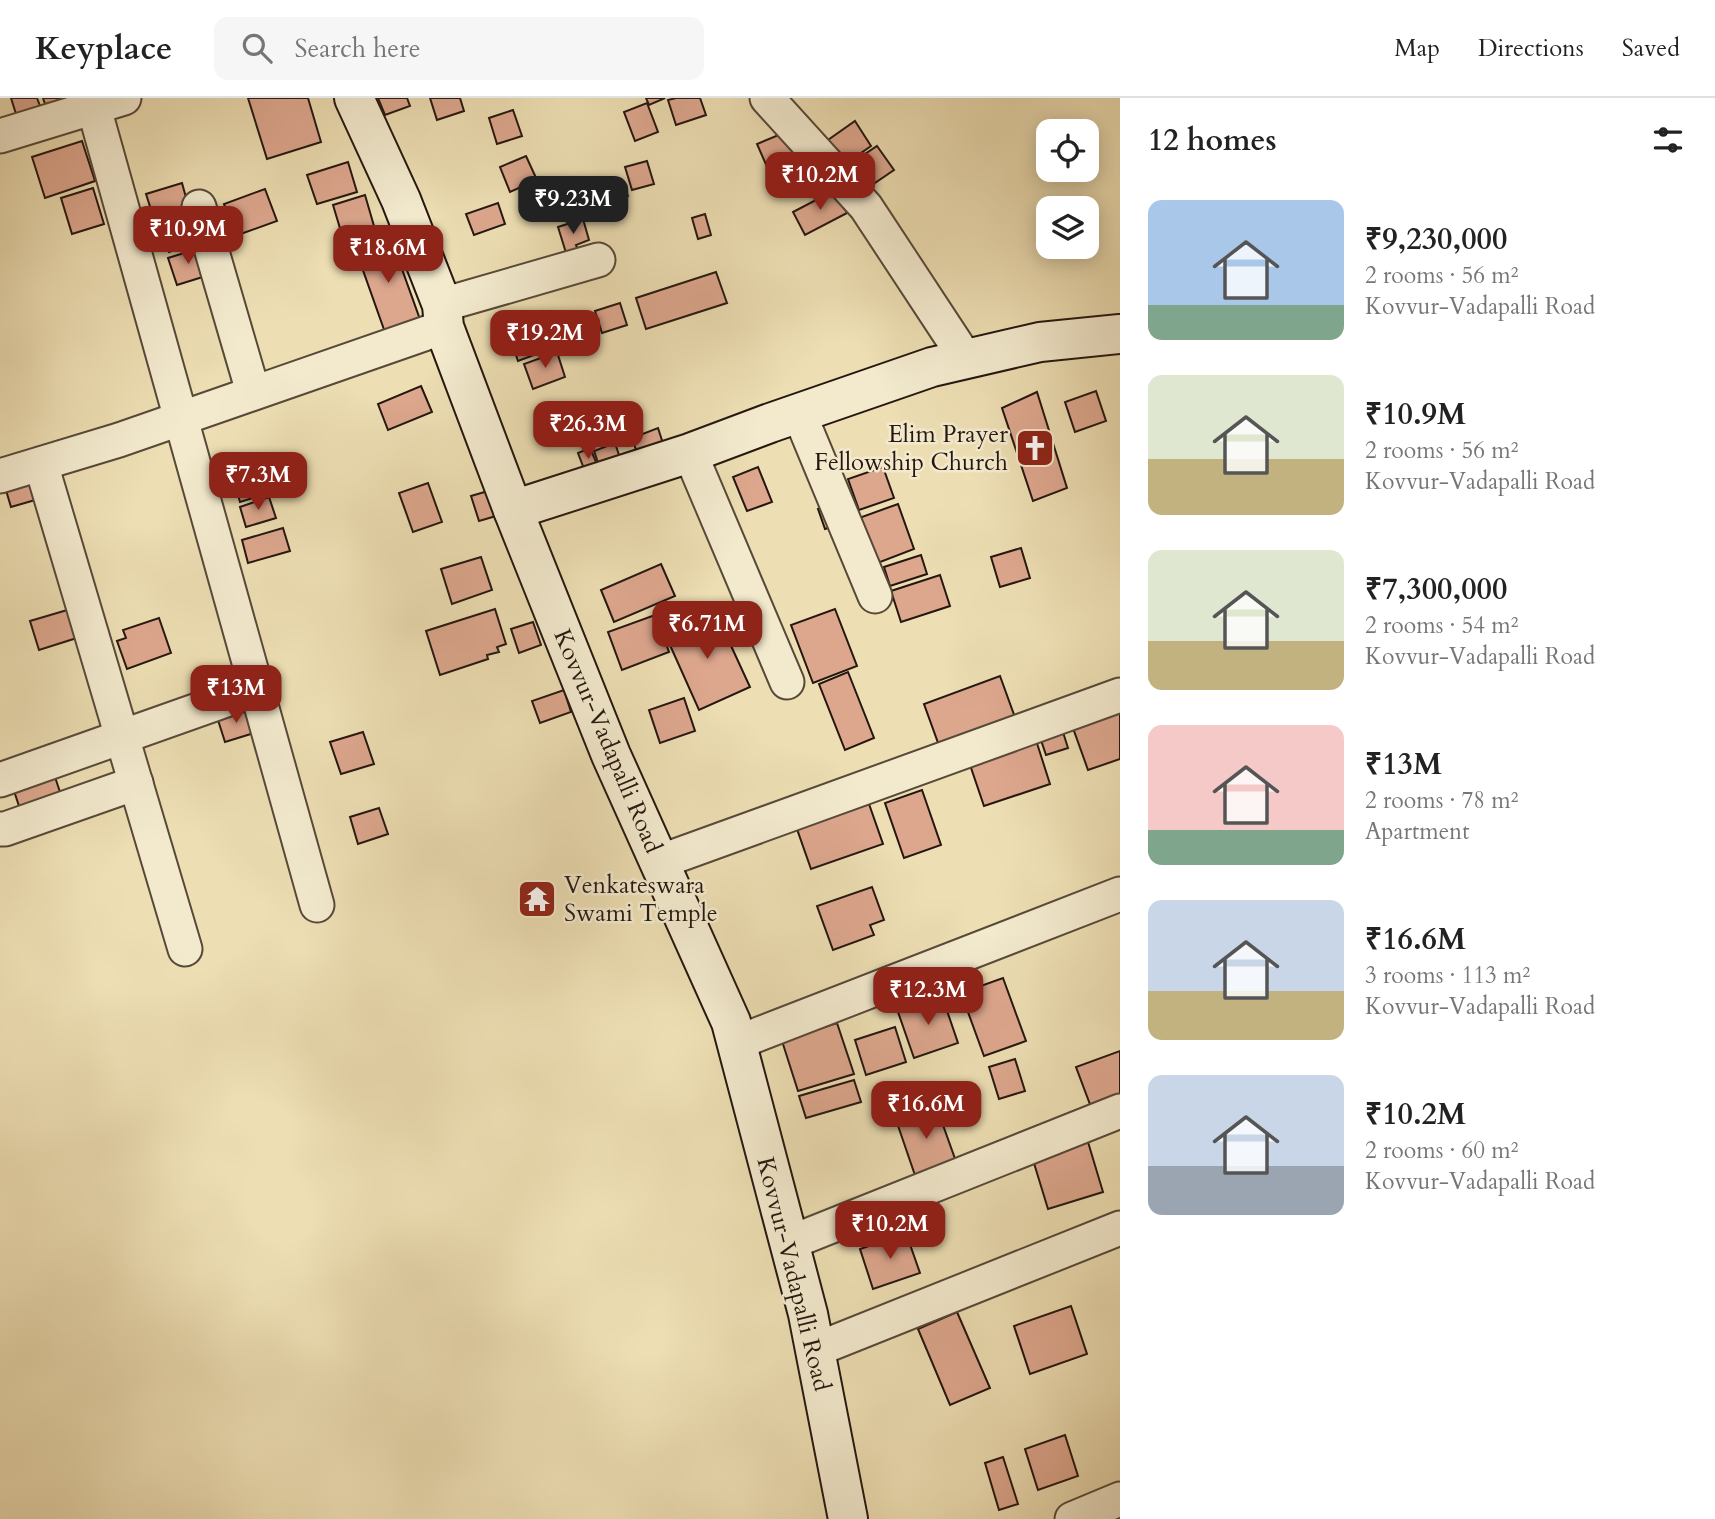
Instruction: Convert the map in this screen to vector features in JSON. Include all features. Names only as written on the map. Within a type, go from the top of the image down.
[{"type":"main road","name":"Kovvur-Vadapalli Road","points":[[354,98],[401,200],[513,510],[611,755],[731,1022],[808,1314],[848,1519]]},
{"type":"main road","points":[[513,510],[690,453],[932,367],[1040,342],[1120,334]]},
{"type":"street","points":[[767,98],[866,207],[966,359]]},
{"type":"street","points":[[0,136],[109,103],[181,418],[317,905]]},
{"type":"street","points":[[199,206],[253,392]]},
{"type":"street","points":[[0,476],[253,392],[443,316],[598,260]]},
{"type":"street","points":[[799,413],[875,596]]},
{"type":"street","points":[[690,453],[787,682]]},
{"type":"street","points":[[41,464],[185,949]]},
{"type":"street","points":[[0,780],[257,689]]},
{"type":"street","points":[[659,862],[1120,695]]},
{"type":"street","points":[[0,829],[135,783]]},
{"type":"street","points":[[736,1043],[1120,894]]},
{"type":"street","points":[[789,1243],[1120,1111]]},
{"type":"street","points":[[815,1350],[1120,1228]]},
{"type":"street","points":[[1072,1519],[1120,1499]]},
{"type":"building","points":[[11,98],[37,98],[40,106],[16,114]]},
{"type":"building","points":[[43,98],[74,98],[46,107]]},
{"type":"building","points":[[248,98],[308,98],[321,142],[267,159]]},
{"type":"building","points":[[378,98],[407,98],[410,106],[385,115]]},
{"type":"building","points":[[430,98],[460,98],[464,111],[437,120]]},
{"type":"building","points":[[646,98],[665,98],[649,105]]},
{"type":"building","points":[[700,98],[706,115],[676,125],[668,100]]},
{"type":"building","points":[[647,103],[658,132],[635,141],[624,112]]},
{"type":"building","points":[[513,110],[522,136],[497,144],[489,118]]},
{"type":"building","points":[[855,121],[871,146],[845,164],[828,140]]},
{"type":"building","points":[[793,129],[803,153],[768,169],[757,144]]},
{"type":"building","points":[[82,141],[95,181],[45,198],[32,157]]},
{"type":"building","points":[[877,146],[894,170],[863,191],[846,167]]},
{"type":"building","points":[[526,156],[537,180],[510,192],[500,167]]},
{"type":"building","points":[[647,161],[654,184],[632,190],[625,167]]},
{"type":"building","points":[[348,162],[357,192],[317,204],[307,175]]},
{"type":"building","points":[[621,179],[628,196],[609,203],[603,186]]},
{"type":"building","points":[[182,183],[190,212],[155,222],[146,194]]},
{"type":"building","points":[[93,188],[104,224],[72,234],[61,198]]},
{"type":"building","points":[[265,189],[277,221],[235,236],[224,204]]},
{"type":"building","points":[[835,190],[847,213],[805,235],[793,212]]},
{"type":"building","points":[[365,195],[374,226],[342,235],[333,205]]},
{"type":"building","points":[[498,203],[505,224],[474,235],[466,214]]},
{"type":"building","points":[[705,214],[711,235],[698,239],[692,218]]},
{"type":"building","points":[[583,219],[589,240],[576,245],[579,252],[567,256],[558,227]]},
{"type":"building","points":[[188,221],[196,243],[169,252],[161,231]]},
{"type":"building","points":[[389,233],[422,325],[387,338],[354,245]]},
{"type":"building","points":[[200,248],[209,275],[177,285],[168,258]]},
{"type":"building","points":[[716,272],[727,303],[646,329],[636,298]]},
{"type":"building","points":[[620,303],[627,325],[602,333],[595,311]]},
{"type":"building","points":[[542,320],[553,348],[518,361],[508,332]]},
{"type":"building","points":[[557,352],[565,377],[533,389],[524,364]]},
{"type":"building","points":[[421,386],[432,412],[388,430],[378,404]]},
{"type":"building","points":[[1096,391],[1106,421],[1075,432],[1065,402]]},
{"type":"building","name":"Elim Prayer Fellowship Church","points":[[1037,392],[1067,488],[1033,501],[1002,408]]},
{"type":"building","points":[[585,407],[593,434],[568,441],[560,414]]},
{"type":"building","points":[[658,428],[668,459],[642,468],[632,438]]},
{"type":"building","points":[[615,443],[624,470],[603,477],[594,451]]},
{"type":"building","points":[[590,448],[599,469],[586,474],[578,453]]},
{"type":"building","points":[[758,467],[772,502],[747,511],[733,477]]},
{"type":"building","points":[[883,467],[894,498],[859,510],[848,479]]},
{"type":"building","points":[[264,472],[269,493],[240,502],[234,481]]},
{"type":"building","points":[[36,478],[42,498],[11,507],[5,487]]},
{"type":"building","points":[[428,483],[442,522],[413,532],[399,493]]},
{"type":"building","points":[[488,491],[496,516],[479,521],[471,496]]},
{"type":"building","points":[[269,497],[276,518],[246,527],[240,507]]},
{"type":"building","points":[[898,504],[914,549],[875,564],[859,518]]},
{"type":"building","points":[[831,505],[838,525],[825,529],[818,509]]},
{"type":"building","points":[[283,528],[290,551],[248,563],[242,540]]},
{"type":"building","points":[[1021,548],[1030,578],[1000,587],[991,557]]},
{"type":"building","points":[[921,555],[927,574],[890,586],[884,567]]},
{"type":"building","points":[[481,557],[492,590],[452,604],[441,569]]},
{"type":"building","points":[[661,564],[675,596],[614,622],[601,590]]},
{"type":"building","points":[[940,575],[950,606],[901,622],[891,591]]},
{"type":"building","points":[[74,608],[83,636],[39,650],[30,621]]},
{"type":"building","points":[[495,609],[506,644],[497,647],[499,652],[487,655],[488,659],[440,675],[426,631]]},
{"type":"building","points":[[835,609],[857,666],[813,683],[791,625]]},
{"type":"building","points":[[715,611],[750,687],[699,710],[665,634]]},
{"type":"building","points":[[655,615],[669,652],[622,670],[608,632]]},
{"type":"building","points":[[159,618],[171,653],[127,669],[117,641],[126,638],[123,630]]},
{"type":"building","points":[[533,622],[541,645],[519,653],[511,629]]},
{"type":"building","points":[[848,672],[874,738],[845,750],[819,684]]},
{"type":"building","points":[[1000,676],[1017,723],[941,751],[924,704]]},
{"type":"building","points":[[564,690],[571,712],[540,723],[532,701]]},
{"type":"building","points":[[684,698],[695,731],[660,743],[649,710]]},
{"type":"building","points":[[246,708],[254,733],[225,742],[217,717]]},
{"type":"building","points":[[1120,712],[1120,759],[1088,770],[1073,728]]},
{"type":"building","points":[[1062,729],[1068,748],[1046,755],[1040,737]]},
{"type":"building","points":[[363,732],[374,764],[341,774],[330,742]]},
{"type":"building","points":[[1035,737],[1050,784],[984,806],[968,759]]},
{"type":"building","points":[[53,771],[62,798],[21,812],[12,785]]},
{"type":"building","points":[[922,790],[941,845],[904,858],[885,803]]},
{"type":"building","points":[[869,804],[883,844],[811,869],[797,829]]},
{"type":"building","points":[[379,808],[388,834],[358,844],[350,817]]},
{"type":"building","points":[[872,887],[884,920],[870,925],[874,935],[833,950],[817,906]]},
{"type":"building","points":[[1003,978],[1026,1041],[984,1056],[961,993]]},
{"type":"building","points":[[942,996],[958,1043],[914,1058],[898,1012]]},
{"type":"building","points":[[837,1023],[854,1074],[798,1091],[782,1041]]},
{"type":"building","points":[[895,1027],[906,1062],[866,1075],[855,1040]]},
{"type":"building","points":[[1120,1051],[1120,1105],[1094,1115],[1076,1067]]},
{"type":"building","points":[[1015,1059],[1025,1091],[999,1099],[989,1067]]},
{"type":"building","points":[[854,1080],[861,1102],[806,1118],[799,1096]]},
{"type":"building","points":[[933,1097],[959,1170],[918,1184],[893,1111]]},
{"type":"building","points":[[1088,1142],[1103,1192],[1048,1209],[1033,1160]]},
{"type":"building","points":[[906,1233],[920,1273],[873,1289],[860,1249]]},
{"type":"building","points":[[1071,1306],[1087,1354],[1030,1374],[1014,1326]]},
{"type":"building","points":[[957,1312],[990,1388],[950,1405],[918,1329]]},
{"type":"building","points":[[1065,1435],[1078,1476],[1038,1490],[1025,1449]]},
{"type":"building","points":[[1003,1457],[1018,1504],[999,1510],[985,1463]]},
{"type":"place","name":"Elim Prayer Fellowship Church","points":[[1035,448]]},
{"type":"place","name":"Venkateswara Swami Temple","points":[[537,899]]}]
